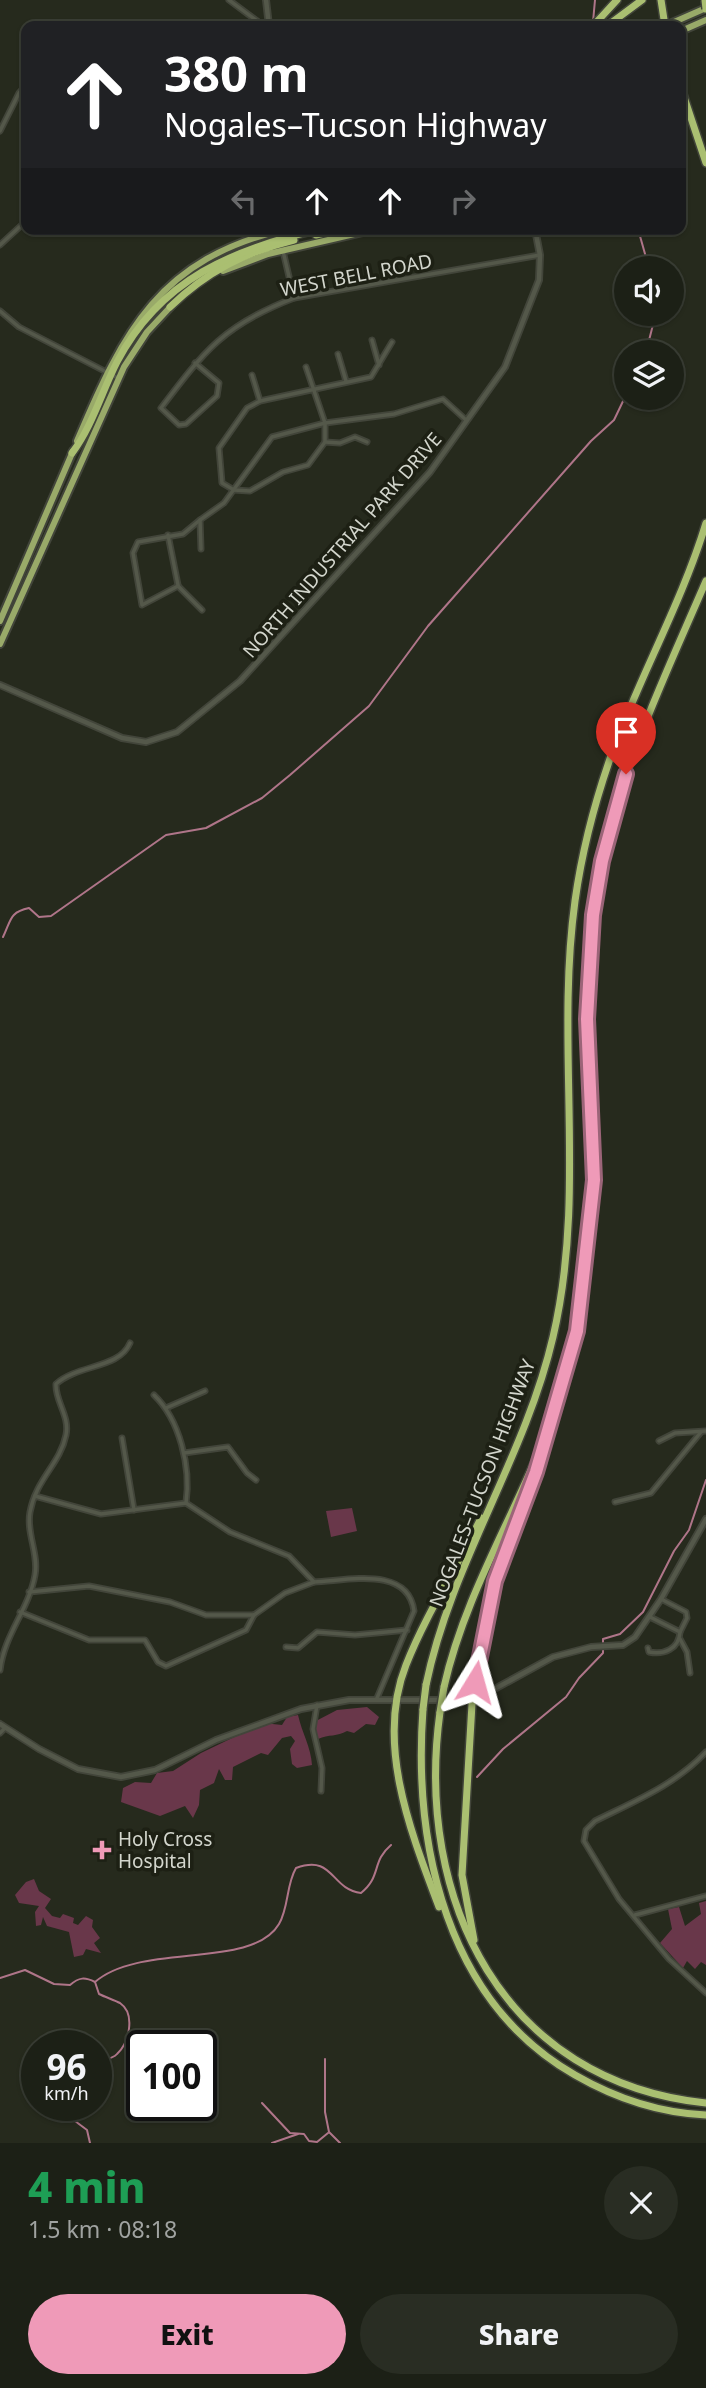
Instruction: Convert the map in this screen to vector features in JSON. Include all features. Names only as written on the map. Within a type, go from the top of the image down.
[{"type":"highway","points":[[598,21],[617,0]]},
{"type":"highway","points":[[614,21],[642,0]]},
{"type":"highway","points":[[661,0],[664,21]]},
{"type":"highway","points":[[676,21],[706,8],[705,0]]},
{"type":"highway","points":[[686,29],[706,20]]},
{"type":"highway","points":[[686,103],[706,163]]},
{"type":"highway","points":[[0,644],[133,326],[182,276],[226,249],[268,235]]},
{"type":"highway","points":[[0,623],[72,453],[141,325],[155,308],[212,264],[259,244],[296,235]]},
{"type":"highway","points":[[112,375],[170,307],[208,275],[243,256],[316,235]]},
{"type":"highway","points":[[170,307],[223,271],[283,251],[351,235]]},
{"type":"highway","name":"NOGALES–TUCSON HIGHWAY","points":[[706,523],[687,576],[613,751],[583,859],[568,983],[572,1182],[566,1268],[541,1382],[432,1656],[423,1710],[420,1770],[424,1825],[438,1888],[463,1958],[511,2026],[536,2050],[562,2068],[631,2101],[671,2111],[706,2115]]},
{"type":"highway","name":"NOGALES–TUCSON HIGHWAY","points":[[706,581],[638,741],[602,861],[593,915],[587,1019],[593,1211],[572,1353],[537,1459],[469,1609],[444,1687],[435,1782],[438,1833],[464,1927],[482,1965],[529,2026],[569,2057],[631,2088],[706,2103]]},
{"type":"highway","points":[[482,1965],[468,1921],[462,1875],[474,1696],[481,1640],[495,1581],[537,1459]]},
{"type":"highway","points":[[463,1958],[456,1948],[434,1892],[398,1777],[394,1734],[397,1698],[406,1666],[418,1639],[508,1467]]},
{"type":"street","points":[[229,0],[259,21]]},
{"type":"street","points":[[266,0],[266,21]]},
{"type":"street","points":[[0,131],[21,91]]},
{"type":"street","points":[[0,245],[21,225]]},
{"type":"street","name":"NORTH INDUSTRIAL PARK DRIVE","points":[[0,685],[122,738],[146,742],[167,738],[227,691],[260,660],[429,472],[467,421],[514,351],[538,287],[540,255],[536,235]]},
{"type":"street","points":[[283,251],[294,298]]},
{"type":"street","name":"WEST BELL ROAD","points":[[195,363],[219,383],[218,396],[186,424],[179,425],[161,408],[195,363],[230,330],[262,310],[294,298],[540,255]]},
{"type":"street","points":[[0,311],[19,327],[112,375]]},
{"type":"street","points":[[372,340],[379,365]]},
{"type":"street","points":[[306,367],[313,388],[325,423],[325,442],[308,465],[284,472],[250,491],[234,490],[222,483],[219,449],[247,408],[260,401],[313,388],[371,377],[392,342]]},
{"type":"street","points":[[338,354],[346,382]]},
{"type":"street","points":[[252,375],[260,401]]},
{"type":"street","points":[[178,586],[142,605],[133,553],[138,542],[183,534],[224,503],[272,437],[325,423],[394,414],[443,398],[467,421]]},
{"type":"street","points":[[325,442],[340,443],[352,437],[367,442]]},
{"type":"street","points":[[200,520],[201,549]]},
{"type":"street","points":[[168,536],[178,586],[202,610]]},
{"type":"street","points":[[0,1670],[7,1639],[36,1570],[29,1521],[35,1496],[40,1480],[61,1451],[66,1436],[66,1417],[56,1384],[78,1370],[116,1360],[130,1343]]},
{"type":"street","points":[[166,1408],[205,1391]]},
{"type":"street","points":[[154,1395],[166,1408],[184,1453],[186,1503]]},
{"type":"street","points":[[659,1441],[675,1433],[704,1432]]},
{"type":"street","points":[[615,1502],[651,1493],[704,1432]]},
{"type":"street","points":[[122,1438],[134,1510]]},
{"type":"street","points":[[184,1453],[228,1447],[247,1473],[256,1480]]},
{"type":"street","points":[[35,1496],[101,1514],[186,1503],[230,1532],[289,1556],[314,1582]]},
{"type":"street","points":[[0,1733],[2,1726],[78,1769],[121,1777],[155,1770],[228,1735],[317,1705],[377,1698],[444,1700],[474,1696],[502,1688],[553,1657],[591,1647],[623,1644],[635,1637],[661,1599],[706,1519]]},
{"type":"street","points":[[20,1612],[89,1640],[145,1640],[158,1662],[166,1666],[218,1645],[246,1630],[254,1615],[285,1593],[314,1582],[383,1579],[398,1585],[413,1604],[414,1611],[377,1698]]},
{"type":"street","points":[[29,1592],[89,1586],[170,1602],[206,1615],[254,1615]]},
{"type":"street","points":[[661,1599],[686,1612],[687,1618],[680,1632],[680,1639],[687,1653],[690,1673]]},
{"type":"street","points":[[650,1617],[680,1632]]},
{"type":"street","points":[[286,1647],[298,1647],[317,1632],[355,1635],[407,1630]]},
{"type":"street","points":[[648,1648],[649,1652],[668,1651],[680,1639]]},
{"type":"street","points":[[317,1705],[313,1729],[322,1768],[321,1791]]},
{"type":"street","points":[[706,1752],[677,1779],[595,1821],[586,1830],[586,1848],[602,1867],[620,1899],[669,1959],[706,1993]]},
{"type":"street","points":[[635,1915],[706,1896]]},
{"type":"shaded area","points":[[352,1508],[357,1531],[331,1537],[326,1511]]},
{"type":"shaded area","points":[[367,1707],[379,1717],[375,1725],[366,1724],[354,1733],[347,1731],[318,1739],[314,1722],[337,1710]]},
{"type":"shaded area","points":[[298,1715],[312,1765],[297,1768],[292,1764],[290,1749],[295,1741],[291,1736],[282,1738],[268,1755],[261,1753],[233,1767],[232,1780],[225,1780],[219,1769],[214,1783],[200,1790],[199,1805],[193,1818],[185,1806],[160,1816],[121,1802],[123,1788],[135,1782],[151,1783],[157,1773],[173,1771],[201,1753],[263,1723],[282,1725],[287,1717]]},
{"type":"shaded area","points":[[34,1879],[39,1891],[51,1899],[45,1908],[52,1916],[60,1918],[63,1914],[74,1918],[73,1923],[78,1925],[86,1916],[93,1920],[92,1927],[100,1938],[94,1943],[101,1953],[86,1949],[83,1955],[74,1957],[69,1932],[47,1926],[43,1917],[41,1925],[36,1926],[35,1912],[39,1906],[19,1903],[15,1895],[26,1882]]},
{"type":"shaded area","points":[[706,1901],[706,1965],[701,1962],[695,1969],[687,1961],[683,1968],[660,1943],[672,1929],[668,1909],[679,1907],[685,1926],[701,1914],[699,1903]]},
{"type":"waterway","points":[[593,21],[595,0]]},
{"type":"waterway","points":[[640,235],[646,256]]},
{"type":"waterway","points":[[649,340],[653,326]]},
{"type":"waterway","points":[[3,937],[18,912],[29,908],[39,917],[51,916],[166,835],[206,828],[262,798],[290,775],[369,706],[428,626],[591,441],[614,420],[619,410]]},
{"type":"waterway","points":[[477,1777],[503,1749],[566,1697],[579,1678],[603,1653],[603,1639],[620,1634],[643,1612],[674,1551],[689,1530],[706,1480]]},
{"type":"waterway","points":[[112,2057],[125,2043],[129,2028],[128,2014],[120,2003],[99,1994],[95,1982],[115,1970],[139,1963],[221,1952],[245,1947],[265,1938],[279,1924],[296,1868],[318,1865],[343,1885],[361,1893],[372,1881],[381,1857],[391,1845]]},
{"type":"waterway","points":[[0,1978],[25,1970],[54,1984],[70,1985],[82,1979],[95,1982]]},
{"type":"waterway","points":[[325,2059],[325,2112],[329,2132],[340,2143]]},
{"type":"waterway","points":[[262,2103],[290,2133],[304,2134],[309,2141],[317,2142],[328,2133]]},
{"type":"waterway","points":[[75,2121],[87,2130],[90,2143]]},
{"type":"waterway","points":[[272,2143],[298,2134]]},
{"type":"place","name":"Holy Cross Hospital","points":[[102,1850]]},
{"type":"route","points":[[475,1682],[481,1640],[495,1581],[514,1524],[536,1472],[537,1459],[559,1399],[577,1331],[593,1211],[587,1019],[593,915],[602,861],[626,774]]}]
